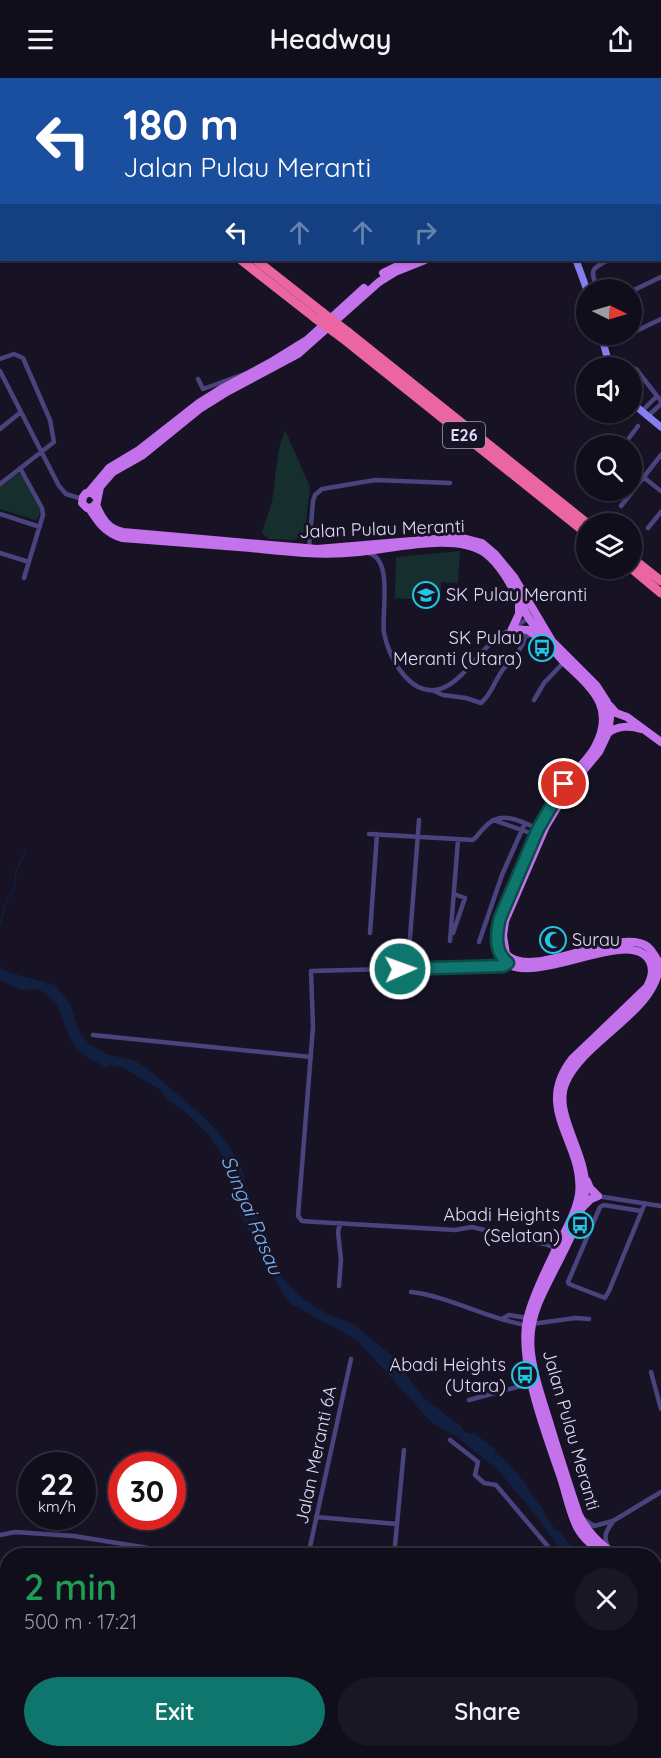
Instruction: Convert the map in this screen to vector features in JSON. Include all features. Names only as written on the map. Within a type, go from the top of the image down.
[{"type":"highway","name":"E26","points":[[242,261],[319,315]]},
{"type":"highway","name":"E26","points":[[257,261],[319,315],[576,525]]},
{"type":"highway","name":"E26","points":[[344,335],[576,515]]},
{"type":"highway","points":[[642,566],[661,581]]},
{"type":"highway","points":[[642,577],[661,592]]},
{"type":"main road","points":[[94,503],[83,505],[85,496],[110,468],[146,446],[199,403],[223,387],[294,349],[377,277],[407,261]]},
{"type":"main road","points":[[94,503],[100,487],[113,472],[143,455],[201,408],[298,354],[379,282],[395,272],[422,261]]},
{"type":"main road","points":[[85,496],[94,503]]},
{"type":"main road","name":"Jalan Pulau Meranti","points":[[94,503],[108,526],[116,531],[309,548],[358,546],[435,538],[470,539],[489,548],[504,563],[532,616],[541,639],[586,682],[599,699],[603,709],[603,728],[594,750],[564,784],[544,818],[533,830],[505,921],[503,944],[510,958],[523,961],[547,960],[631,942],[648,947],[659,963],[657,981],[649,993],[577,1062],[564,1085],[563,1108],[566,1122],[586,1177],[580,1211],[540,1301],[528,1322],[531,1352],[538,1383],[579,1515],[584,1526],[604,1548]]},
{"type":"main road","name":"Jalan Pulau Meranti","points":[[94,503],[101,526],[122,538],[317,554],[436,544],[469,545],[490,558],[519,600],[552,641],[590,678],[616,712],[627,717],[661,742]]},
{"type":"main road","points":[[509,631],[519,614],[519,600]]},
{"type":"main road","points":[[509,631],[528,630],[541,639]]},
{"type":"main road","points":[[607,702],[610,718],[608,733]]},
{"type":"main road","points":[[608,733],[613,729],[623,727],[642,729]]},
{"type":"main road","name":"Jalan Pulau Meranti","points":[[597,1548],[591,1545],[578,1529],[551,1450],[525,1354],[528,1322],[535,1295],[582,1193],[577,1169],[557,1109],[558,1082],[572,1059],[646,987],[652,974],[652,966],[644,954],[623,949],[534,968],[522,968],[508,963],[500,954],[497,948],[497,930],[531,845],[533,830],[599,753],[608,733]]},
{"type":"main road","points":[[580,1211],[586,1203],[598,1196],[590,1188],[586,1177]]},
{"type":"street","points":[[576,261],[583,279]]},
{"type":"street","points":[[594,279],[593,270],[607,261]]},
{"type":"street","points":[[642,286],[661,277]]},
{"type":"street","points":[[642,328],[661,319]]},
{"type":"street","points":[[0,359],[14,354],[23,358],[40,393],[52,426],[54,440],[54,444],[0,484]]},
{"type":"street","points":[[0,371],[63,490],[72,496],[85,496]]},
{"type":"street","points":[[198,379],[203,389],[250,373]]},
{"type":"street","points":[[642,377],[661,402],[645,414]]},
{"type":"street","points":[[645,414],[657,396]]},
{"type":"street","points":[[642,411],[661,427]]},
{"type":"street","points":[[0,429],[21,412]]},
{"type":"street","points":[[631,435],[638,426]]},
{"type":"street","points":[[621,506],[661,455]]},
{"type":"street","points":[[20,468],[42,508],[43,515],[24,578]]},
{"type":"street","points":[[643,477],[661,492]]},
{"type":"street","points":[[309,548],[313,501],[315,495],[322,489],[375,480],[450,483]]},
{"type":"street","points":[[0,514],[40,526]]},
{"type":"street","points":[[648,528],[660,515]]},
{"type":"street","points":[[359,552],[374,555],[380,563],[384,580],[384,634],[395,662],[414,686],[482,703],[505,667],[522,646],[525,635]]},
{"type":"street","points":[[0,553],[29,562]]},
{"type":"street","points":[[433,691],[447,687],[455,681],[488,646],[532,616]]},
{"type":"street","points":[[509,631],[541,639]]},
{"type":"street","points":[[534,700],[544,683],[564,662]]},
{"type":"street","points":[[410,938],[419,820]]},
{"type":"street","points":[[369,834],[473,840],[493,820],[533,830],[502,876],[478,942]]},
{"type":"street","points":[[370,933],[378,834]]},
{"type":"street","points":[[454,894],[465,898],[450,941],[458,840]]},
{"type":"street","points":[[508,963],[503,966],[311,971],[313,1015],[311,1057],[298,1216],[302,1221],[455,1230],[468,1227],[556,1249]]},
{"type":"street","points":[[93,1035],[311,1057]]},
{"type":"street","points":[[582,1193],[661,1206]]},
{"type":"street","points":[[641,1211],[604,1205],[600,1207],[568,1283],[605,1298],[645,1203]]},
{"type":"street","points":[[339,1286],[341,1260],[338,1232],[340,1223]]},
{"type":"street","points":[[411,1292],[452,1300],[508,1322],[589,1319]]},
{"type":"street","name":"Jalan Meranti 6A","points":[[310,1548],[351,1359]]},
{"type":"street","points":[[651,1372],[661,1408]]},
{"type":"street","points":[[469,1400],[532,1383]]},
{"type":"street","points":[[450,1440],[478,1462],[475,1475],[484,1482],[496,1485],[549,1548]]},
{"type":"street","points":[[395,1548],[404,1450]]},
{"type":"street","points":[[579,1515],[594,1526],[613,1521],[661,1492]]},
{"type":"street","points":[[316,1517],[397,1524]]},
{"type":"street","points":[[608,1548],[605,1536],[613,1521]]},
{"type":"street","points":[[0,1535],[15,1532],[74,1536],[148,1548]]},
{"type":"green space","points":[[285,430],[310,487],[305,530],[295,540],[269,539],[262,533],[272,501],[278,456]]},
{"type":"green space","points":[[16,473],[21,474],[41,511],[35,520],[0,509],[0,486]]},
{"type":"green space","points":[[460,551],[458,583],[441,582],[440,601],[395,598],[396,557]]},
{"type":"water","name":"Sungai Rasau","points":[[0,967],[7,972],[55,985],[70,1004],[79,1031],[88,1043],[106,1054],[135,1061],[148,1069],[205,1118],[224,1139],[241,1165],[251,1204],[284,1280],[306,1301],[329,1315],[352,1323],[392,1356],[424,1398],[462,1427],[464,1432],[474,1433],[496,1450],[495,1453],[509,1463],[522,1479],[554,1529],[558,1530],[572,1548],[560,1548],[498,1470],[456,1436],[432,1423],[357,1340],[291,1304],[281,1291],[240,1215],[232,1178],[225,1159],[209,1135],[184,1111],[169,1101],[160,1090],[124,1068],[111,1065],[105,1067],[84,1055],[73,1044],[58,1005],[39,989],[21,990],[0,980]]},
{"type":"waterway","points":[[0,924],[7,899],[14,888],[16,871],[26,850]]},
{"type":"place","name":"SK Pulau Meranti","points":[[426,595]]},
{"type":"place","name":"SK Pulau Meranti (Utara)","points":[[542,648]]},
{"type":"place","name":"Surau","points":[[553,940]]},
{"type":"place","name":"Abadi Heights (Selatan)","points":[[580,1225]]},
{"type":"place","name":"Abadi Heights (Utara)","points":[[525,1375]]},
{"type":"route","points":[[400,969],[503,966],[508,963],[497,948],[500,918],[538,829],[564,784]]}]
